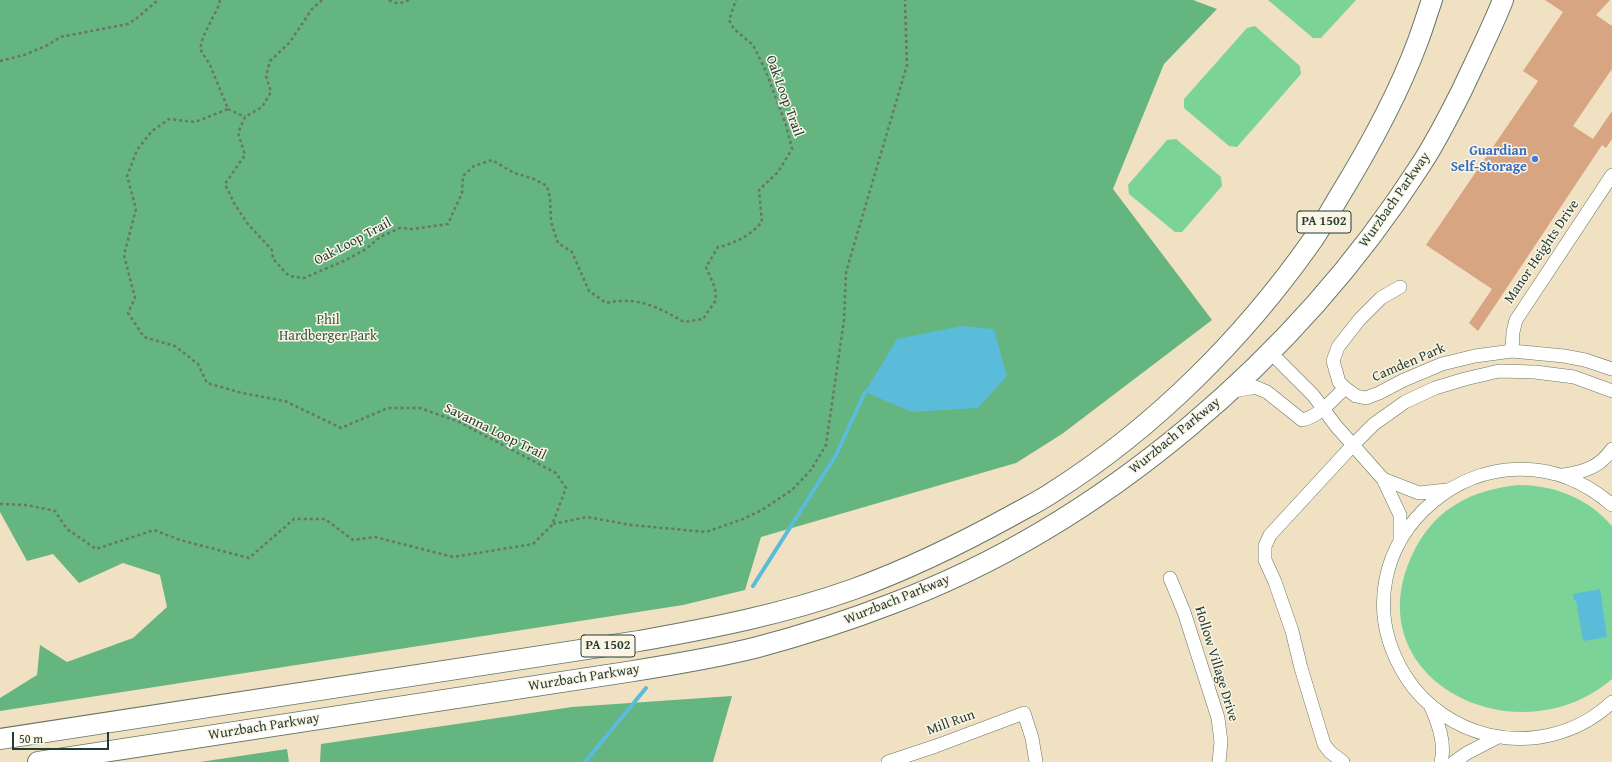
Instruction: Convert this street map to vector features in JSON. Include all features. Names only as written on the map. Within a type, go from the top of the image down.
[{"type":"highway","name":"Wurzbach Parkway","points":[[38,762],[627,672],[723,655],[800,636],[893,604],[932,588],[982,564],[1029,539],[1079,508],[1126,476],[1161,449],[1229,392],[1270,352],[1317,302],[1373,234],[1421,165],[1452,111],[1503,0]]},
{"type":"highway","name":"Wurzbach Parkway","points":[[0,739],[639,641],[728,625],[774,614],[853,589],[934,556],[987,529],[1052,493],[1118,446],[1164,407],[1203,370],[1243,328],[1283,280],[1312,240],[1357,168],[1382,123],[1403,78],[1418,41],[1431,1]]},
{"type":"street","name":"Manor Heights Drive","points":[[1512,350],[1513,332],[1516,320],[1612,175]]},
{"type":"street","points":[[1229,392],[1255,387],[1267,392],[1302,420],[1310,418],[1324,408],[1344,388],[1339,382],[1333,361],[1338,347],[1359,320],[1381,298],[1400,287]]},
{"type":"street","name":"Camden Park","points":[[1344,388],[1356,396],[1366,398],[1379,394],[1404,380],[1442,364],[1475,356],[1512,350],[1564,356],[1585,360],[1612,369]]},
{"type":"street","points":[[1270,352],[1313,394],[1350,442],[1383,479],[1400,515],[1400,542]]},
{"type":"street","points":[[1343,762],[1330,752],[1324,744],[1301,668],[1292,631],[1275,582],[1265,560],[1265,546],[1270,535],[1350,442],[1405,402],[1435,388],[1492,373],[1535,372],[1574,378],[1612,391]]},
{"type":"street","points":[[1562,476],[1580,473],[1591,468],[1601,461],[1612,449]]},
{"type":"street","points":[[1612,505],[1588,487],[1562,476],[1529,469],[1501,470],[1480,475],[1449,489],[1421,512],[1408,529],[1400,542],[1392,562],[1386,583],[1385,606],[1390,642],[1401,669],[1418,693],[1429,704],[1444,716],[1461,725],[1498,737],[1527,738],[1555,734],[1595,716],[1612,702]]},
{"type":"street","points":[[1383,479],[1419,493],[1449,489]]},
{"type":"street","name":"Hollow Village Drive","points":[[1170,578],[1184,612],[1218,718],[1221,742],[1219,762]]},
{"type":"street","points":[[1429,704],[1441,737],[1442,762]]},
{"type":"street","name":"Mill Run","points":[[888,762],[936,746],[1024,713],[1032,738],[1036,762]]},
{"type":"street","points":[[1454,762],[1467,753],[1498,737]]},
{"type":"path","points":[[0,61],[24,55],[48,45],[60,37],[128,24],[158,0]]},
{"type":"path","points":[[220,0],[203,37],[200,49],[210,64],[228,109],[245,117],[262,107],[271,92],[266,76],[270,61],[290,42],[312,9],[322,0]]},
{"type":"path","points":[[389,0],[401,4],[408,0]]},
{"type":"path","name":"Oak Loop Trail","points":[[245,117],[238,133],[245,155],[225,184],[246,223],[272,250],[273,259],[289,276],[304,278],[346,260],[366,249],[380,237],[400,228],[412,229],[448,224],[462,193],[463,176],[474,166],[492,160],[514,173],[534,179],[547,186],[550,198],[550,222],[558,243],[572,252],[589,291],[606,303],[620,300],[628,302],[640,301],[661,308],[684,322],[703,319],[716,300],[715,288],[706,267],[718,247],[729,245],[755,230],[762,222],[759,190],[778,172],[792,149],[786,124],[765,69],[753,45],[734,29],[729,20],[736,0]]},
{"type":"path","points":[[552,525],[587,517],[631,525],[706,532],[743,520],[762,510],[792,490],[811,470],[826,445],[844,320],[846,272],[908,65],[905,0]]},
{"type":"path","name":"Savanna Loop Trail","points":[[0,504],[27,505],[55,511],[67,529],[96,549],[154,530],[180,540],[249,558],[294,519],[325,519],[353,540],[374,537],[454,557],[533,544],[552,525],[566,488],[556,473],[459,422],[420,408],[388,408],[341,428],[285,401],[242,393],[207,383],[198,364],[175,346],[144,338],[128,313],[135,298],[124,255],[136,209],[126,176],[137,150],[152,130],[169,119],[195,122],[228,109]]},
{"type":"green space","name":"Phil Hardberger Park","points":[[0,0],[1193,0],[1217,9],[1164,64],[1113,189],[1212,320],[1062,434],[1016,463],[761,537],[745,590],[683,605],[0,711],[0,698],[37,675],[40,645],[67,662],[133,638],[167,607],[160,575],[123,563],[79,583],[53,554],[27,561],[0,512]]},
{"type":"green space","points":[[1268,0],[1356,0],[1321,38],[1313,38]]},
{"type":"green space","points":[[1255,26],[1300,66],[1301,74],[1237,147],[1229,146],[1184,108],[1184,99],[1247,28]]},
{"type":"green space","points":[[1176,139],[1221,177],[1222,186],[1182,232],[1175,232],[1129,194],[1128,185],[1167,140]]},
{"type":"green space","points":[[1518,485],[1544,487],[1570,495],[1603,516],[1612,526],[1612,679],[1573,702],[1531,712],[1490,708],[1452,693],[1423,668],[1404,635],[1401,595],[1415,549],[1424,534],[1434,522],[1445,512],[1471,496],[1502,487]]},
{"type":"green space","points":[[732,696],[713,762],[320,762],[321,744],[572,707]]},
{"type":"green space","points":[[287,749],[289,762],[200,762]]},
{"type":"water","points":[[962,326],[994,329],[1007,376],[978,408],[912,412],[865,392],[897,339]]},
{"type":"water","points":[[1600,589],[1607,637],[1583,641],[1576,600],[1574,600],[1573,594]]},
{"type":"building","points":[[1545,0],[1610,0],[1596,15],[1612,26],[1612,69],[1573,126],[1593,139],[1612,111],[1612,139],[1606,148],[1602,145],[1478,331],[1469,323],[1492,289],[1426,245],[1538,81],[1523,71],[1563,12]]},
{"type":"waterway","points":[[753,586],[836,455],[865,392]]},
{"type":"waterway","points":[[585,762],[646,688]]},
{"type":"place","name":"Guardian Self-Storage","points":[[1535,159]]}]
